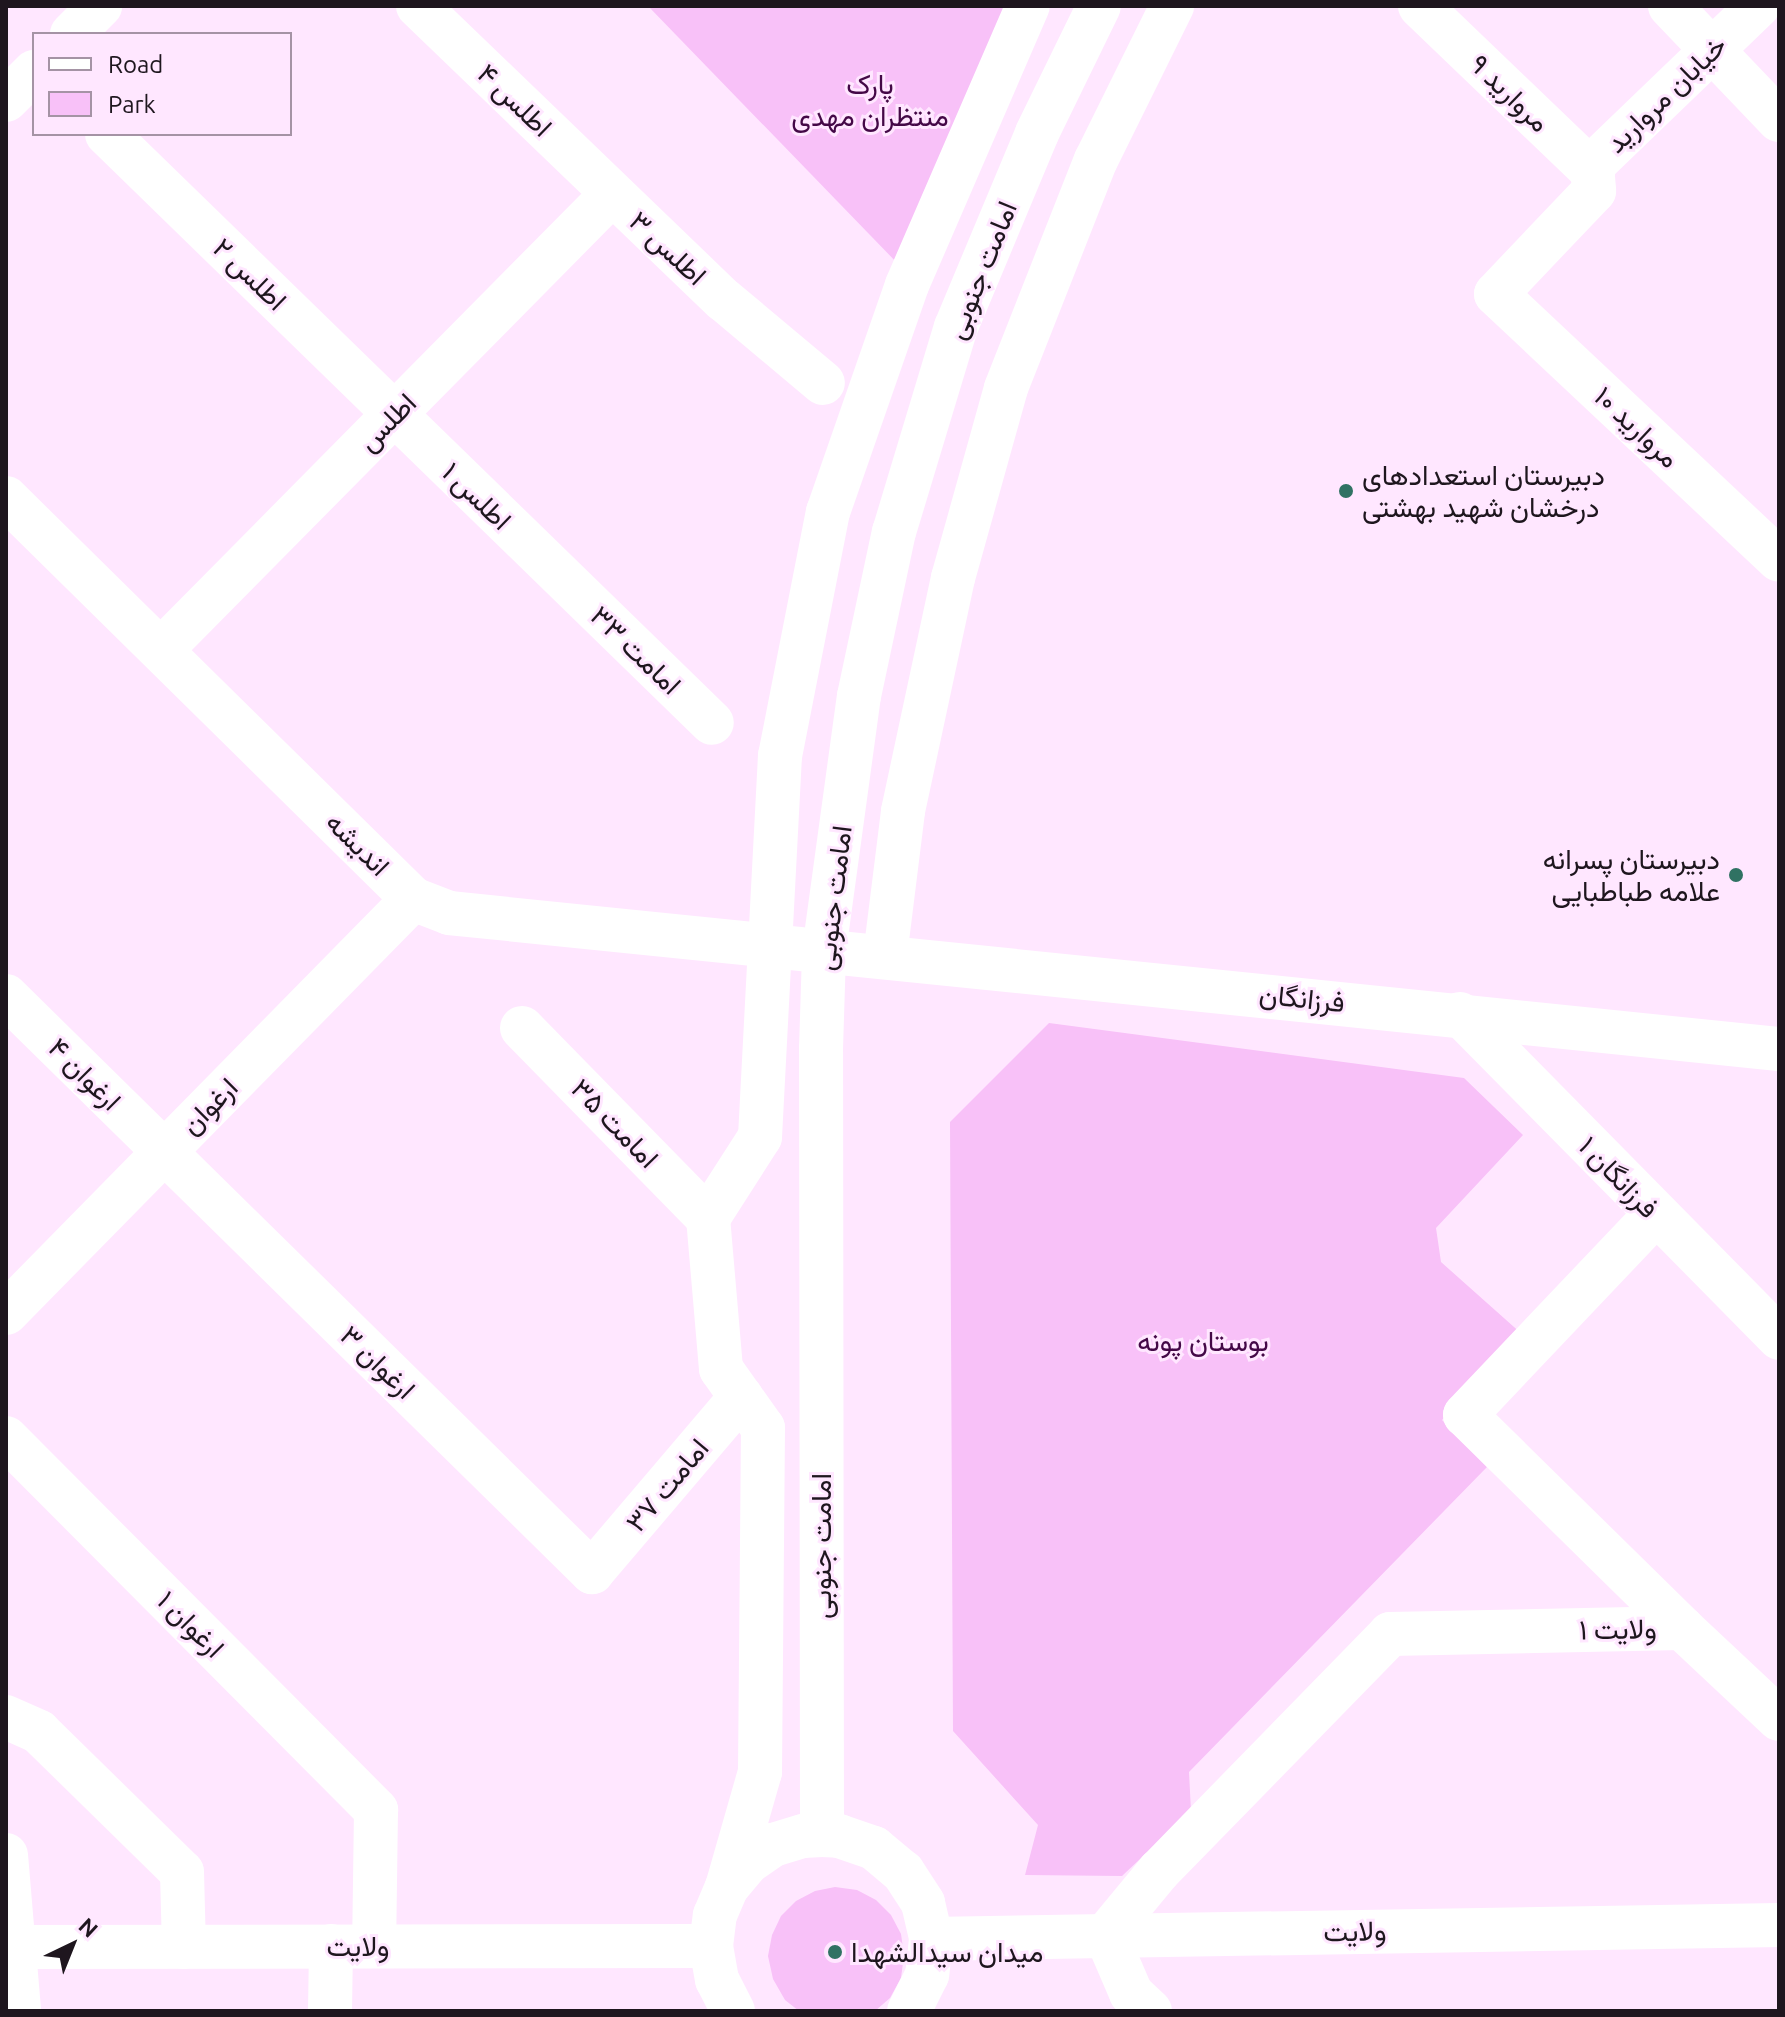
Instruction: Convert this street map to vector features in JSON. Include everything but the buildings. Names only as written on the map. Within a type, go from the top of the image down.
[{"type":"street","points":[[74,32],[100,6]]},
{"type":"street","name":"اطلس ۴","points":[[418,6],[611,195]]},
{"type":"street","points":[[733,2011],[717,1980],[711,1946],[715,1915],[727,1887],[760,1772],[763,1428],[721,1369],[708,1218],[760,1137],[767,945],[780,756],[828,512],[907,285],[1028,6]]},
{"type":"street","name":"امامت جنوبی","points":[[822,1835],[819,1293],[824,951],[859,696],[894,532],[956,327],[1037,133],[1099,6]]},
{"type":"street","points":[[885,956],[907,795],[953,578],[1006,388],[1096,160],[1172,6]]},
{"type":"street","points":[[1670,6],[1779,120]]},
{"type":"street","name":"خیابان مروارید","points":[[1496,294],[1594,191],[1592,166],[1758,6]]},
{"type":"street","name":"مروارید ۹","points":[[1424,10],[1593,172]]},
{"type":"street","points":[[6,100],[32,74]]},
{"type":"street","name":"اطلس ۲","points":[[109,136],[394,415]]},
{"type":"street","name":"اطلس ۳","points":[[611,195],[724,300],[823,383]]},
{"type":"street","name":"اطلس","points":[[162,649],[611,195]]},
{"type":"street","name":"مروارید ۱۰","points":[[1496,294],[1779,560]]},
{"type":"street","name":"اطلس ۱","points":[[394,415],[560,577]]},
{"type":"street","name":"اندیشه","points":[[6,498],[413,899],[449,913],[824,951]]},
{"type":"street","name":"امامت ۳۳","points":[[560,577],[712,723]]},
{"type":"street","name":"ارغوان","points":[[6,1313],[413,899]]},
{"type":"street","name":"فرزانگان","points":[[824,951],[1779,1049]]},
{"type":"street","name":"ارغوان ۴","points":[[6,996],[163,1153]]},
{"type":"street","name":"فرزانگان ۱","points":[[1460,1014],[1779,1338]]},
{"type":"street","name":"امامت ۳۵","points":[[522,1028],[708,1218]]},
{"type":"street","name":"ارغوان ۳","points":[[163,1153],[592,1572]]},
{"type":"street","name":"ولایت ۱","points":[[1655,1215],[1465,1415],[1682,1628]]},
{"type":"street","name":"امامت ۳۷","points":[[592,1572],[741,1397]]},
{"type":"street","name":"ارغوان ۱","points":[[6,1438],[376,1810],[374,1946]]},
{"type":"street","points":[[1682,1628],[1779,1719]]},
{"type":"street","name":"ولایت ۱","points":[[1106,1935],[1159,1871],[1390,1634],[1682,1628]]},
{"type":"street","points":[[6,1717],[39,1732],[182,1872],[184,1947]]},
{"type":"street","points":[[727,1887],[747,1863],[773,1845],[803,1836],[839,1836],[874,1848],[903,1872],[923,1903],[931,1939],[927,1975],[909,2011]]},
{"type":"street","points":[[6,1855],[11,1947],[19,2011]]},
{"type":"street","name":"ولایت","points":[[931,1939],[1779,1925]]},
{"type":"street","points":[[1106,1935],[1131,1993],[1150,2011]]},
{"type":"street","points":[[330,2011],[331,1946]]},
{"type":"street","name":"ولایت","points":[[11,1947],[711,1946]]},
{"type":"green space","name":"پارک منتظران مهدی","points":[[648,6],[1013,6],[901,267]]},
{"type":"green space","name":"بوستان پونه","points":[[1049,1023],[1464,1078],[1523,1135],[1436,1228],[1441,1262],[1523,1335],[1442,1420],[1487,1467],[1189,1772],[1191,1811],[1122,1876],[1025,1875],[1038,1825],[953,1731],[950,1122]]},
{"type":"green space","points":[[835,1887],[857,1890],[876,1900],[891,1915],[901,1934],[904,1955],[901,1978],[890,1998],[875,2011],[799,2011],[785,2000],[773,1979],[768,1956],[772,1935],[781,1916],[796,1901],[815,1891]]},
{"type":"place","name":"دبیرستان استعدادهای درخشان شهید بهشتی","points":[[1346,491]]},
{"type":"place","name":"دبیرستان پسرانه علامه طباطبایی","points":[[1736,875]]},
{"type":"place","name":"میدان سیدالشهدا","points":[[835,1952]]}]
